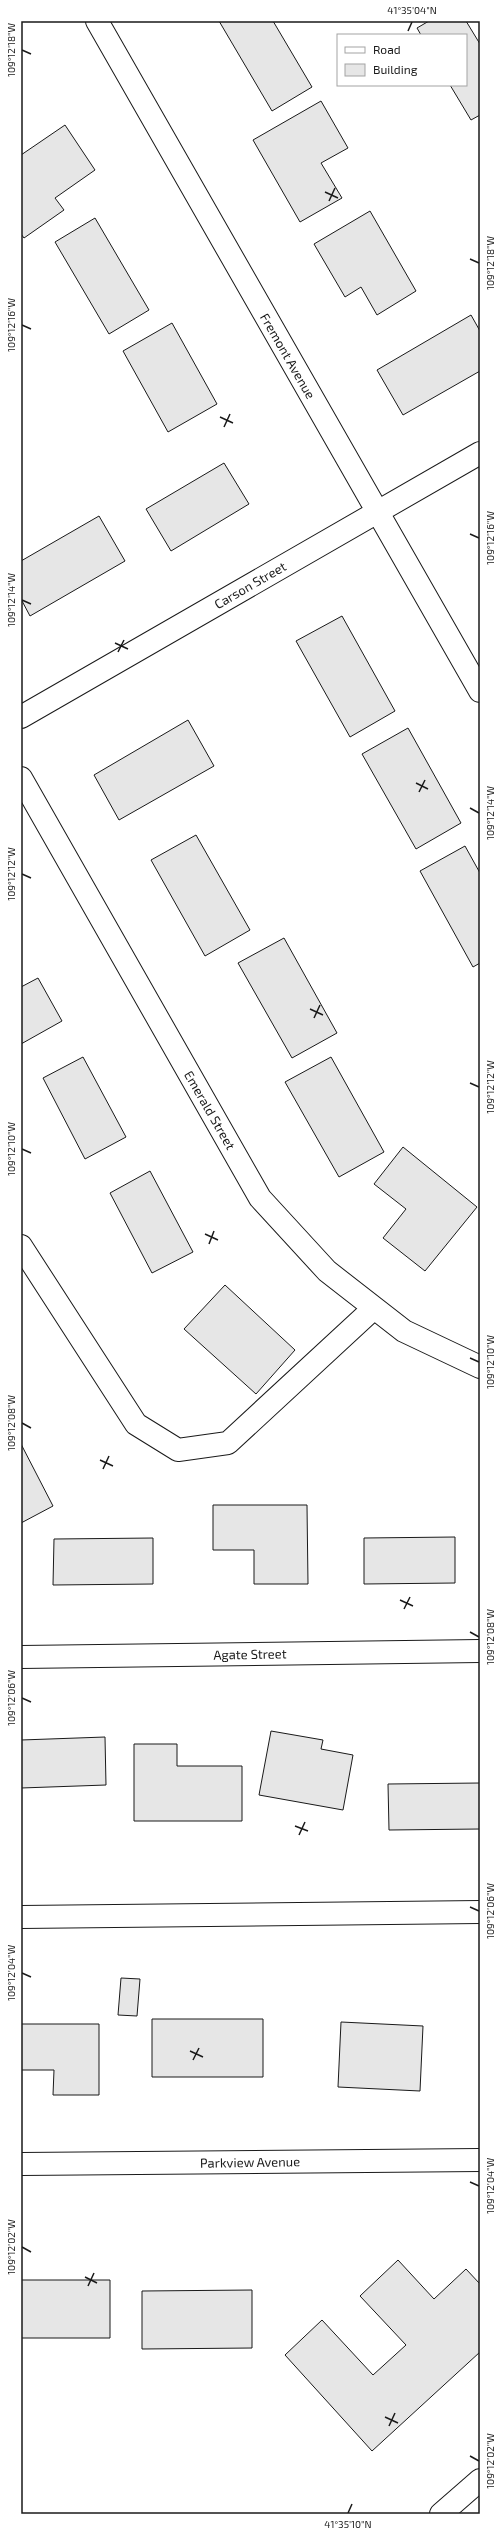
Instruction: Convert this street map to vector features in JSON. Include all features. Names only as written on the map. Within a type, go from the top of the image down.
[{"type":"street","name":"Fremont Avenue","points":[[97,21],[480,691]]},
{"type":"street","name":"Carson Street","points":[[21,717],[480,453]]},
{"type":"street","name":"Emerald Street","points":[[21,778],[260,1198],[327,1271],[374,1308],[404,1331],[480,1367]]},
{"type":"street","points":[[21,1246],[136,1424],[178,1450],[228,1443],[374,1308]]},
{"type":"street","name":"Agate Street","points":[[21,1657],[480,1651]]},
{"type":"street","points":[[21,1917],[480,1912]]},
{"type":"street","name":"Parkview Avenue","points":[[21,2164],[480,2160]]},
{"type":"street","points":[[441,2514],[480,2480]]},
{"type":"building","points":[[219,21],[273,21],[312,87],[272,111]]},
{"type":"building","points":[[429,21],[466,21],[480,44],[480,115],[471,120],[451,86],[467,86],[467,34],[420,34],[417,28]]},
{"type":"building","points":[[321,101],[348,148],[321,163],[342,198],[300,222],[253,140]]},
{"type":"building","points":[[65,125],[95,170],[55,198],[64,210],[24,238],[21,234],[21,155]]},
{"type":"building","points":[[370,211],[416,291],[377,315],[361,287],[345,297],[314,244]]},
{"type":"building","points":[[95,218],[149,310],[109,334],[55,242]]},
{"type":"building","points":[[471,315],[480,331],[480,371],[403,415],[377,370]]},
{"type":"building","points":[[172,323],[217,404],[168,432],[123,351]]},
{"type":"building","points":[[224,463],[249,504],[171,551],[146,509]]},
{"type":"building","points":[[99,516],[125,561],[30,616],[21,599],[21,561]]},
{"type":"building","points":[[342,616],[395,711],[350,737],[296,641]]},
{"type":"building","points":[[188,720],[214,766],[119,820],[94,775]]},
{"type":"building","points":[[408,728],[461,823],[416,849],[362,754]]},
{"type":"building","points":[[196,835],[250,930],[205,956],[151,860]]},
{"type":"building","points":[[465,846],[480,873],[480,963],[473,967],[420,871]]},
{"type":"building","points":[[284,938],[337,1033],[292,1058],[238,963]]},
{"type":"building","points":[[38,978],[62,1021],[21,1044],[21,987]]},
{"type":"building","points":[[83,1057],[126,1137],[85,1159],[43,1078]]},
{"type":"building","points":[[331,1057],[384,1152],[339,1177],[285,1082]]},
{"type":"building","points":[[403,1147],[477,1207],[425,1271],[383,1238],[406,1209],[374,1184]]},
{"type":"building","points":[[150,1171],[193,1252],[152,1273],[110,1193]]},
{"type":"building","points":[[225,1285],[295,1350],[256,1394],[184,1329]]},
{"type":"building","points":[[21,1444],[53,1506],[21,1523]]},
{"type":"building","points":[[213,1505],[307,1505],[308,1584],[254,1584],[254,1550],[213,1550]]},
{"type":"building","points":[[455,1537],[455,1583],[364,1584],[364,1538]]},
{"type":"building","points":[[153,1538],[153,1584],[53,1585],[54,1539]]},
{"type":"building","points":[[271,1731],[323,1740],[321,1749],[353,1755],[343,1810],[259,1795]]},
{"type":"building","points":[[105,1737],[106,1785],[21,1788],[21,1740]]},
{"type":"building","points":[[134,1744],[177,1744],[177,1766],[242,1766],[242,1821],[134,1821]]},
{"type":"building","points":[[480,1783],[480,1829],[389,1830],[388,1784]]},
{"type":"building","points":[[121,1978],[140,1979],[137,2016],[118,2015]]},
{"type":"building","points":[[152,2019],[263,2019],[263,2077],[152,2077]]},
{"type":"building","points":[[341,2022],[423,2026],[420,2091],[338,2087]]},
{"type":"building","points":[[21,2024],[99,2024],[99,2095],[53,2095],[54,2070],[21,2070]]},
{"type":"building","points":[[398,2260],[434,2299],[466,2269],[480,2284],[480,2352],[372,2451],[285,2355],[322,2320],[373,2375],[406,2345],[360,2296]]},
{"type":"building","points":[[21,2280],[110,2280],[110,2338],[21,2338]]},
{"type":"building","points":[[252,2290],[252,2348],[142,2349],[142,2291]]}]
